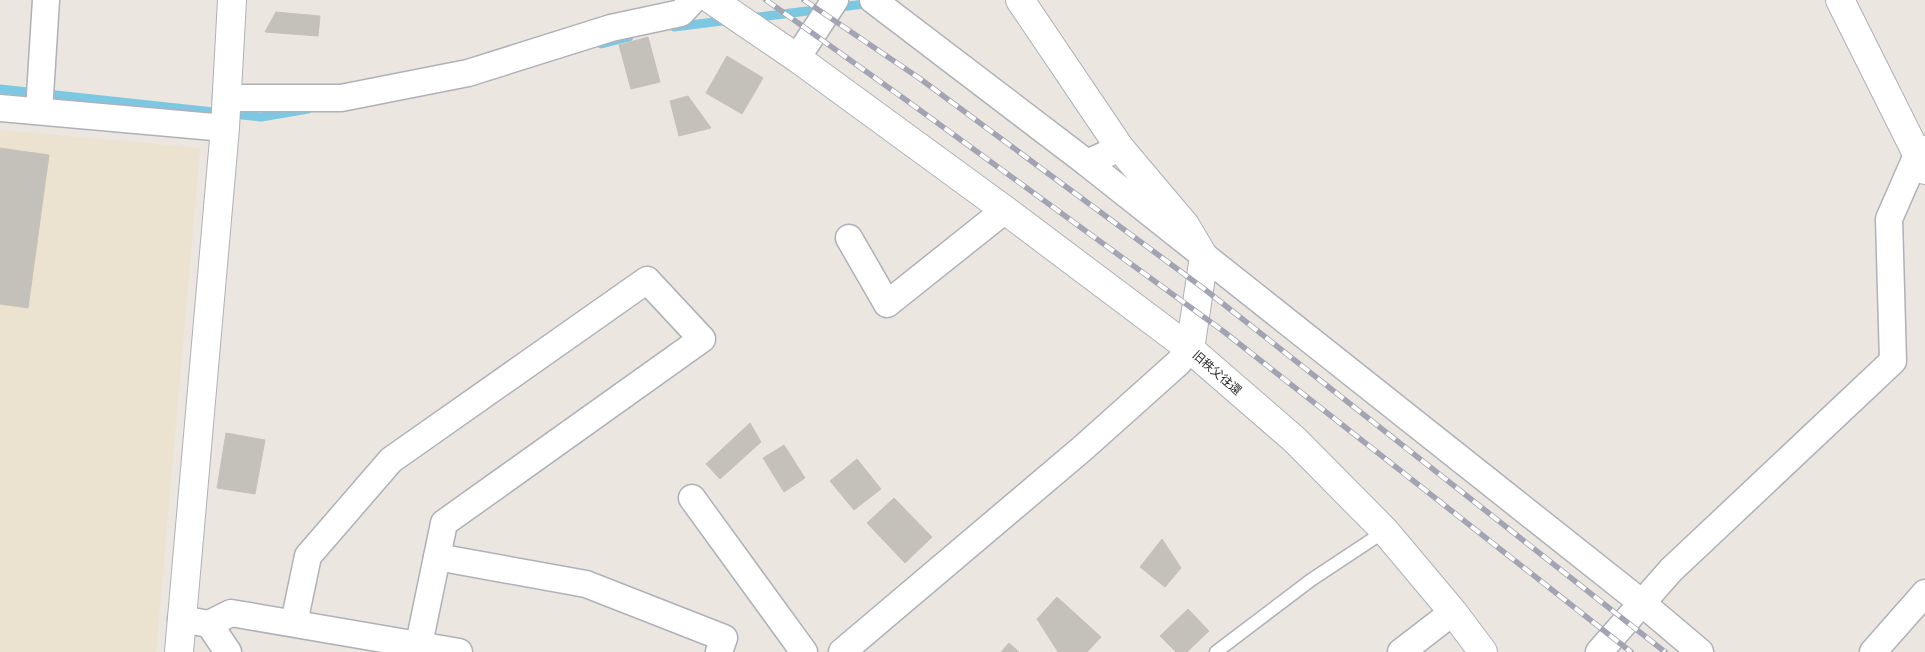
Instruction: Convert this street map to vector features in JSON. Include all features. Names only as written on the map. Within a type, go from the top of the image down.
[{"type":"street","points":[[39,111],[46,0]]},
{"type":"street","points":[[179,652],[225,128],[232,0]]},
{"type":"street","points":[[226,98],[341,98],[468,73],[611,28],[681,13],[693,0]]},
{"type":"street","points":[[712,0],[797,58],[1005,210],[1190,349],[1178,363],[1083,448],[842,652]]},
{"type":"street","points":[[797,58],[835,0]]},
{"type":"street","points":[[873,0],[1087,163],[1642,603],[1700,652]]},
{"type":"street","points":[[1020,0],[1120,148],[1185,225],[1204,257]]},
{"type":"street","points":[[1599,652],[1671,570],[1893,361],[1888,218],[1922,158],[1840,0]]},
{"type":"street","points":[[0,108],[225,128]]},
{"type":"street","points":[[1087,163],[1120,148]]},
{"type":"street","points":[[849,238],[888,304],[1005,210]]},
{"type":"street","name":"旧秩父往還","points":[[1204,257],[1190,349],[1295,440],[1386,531],[1453,612],[1483,652]]},
{"type":"street","points":[[294,623],[308,556],[391,460],[647,280],[702,339],[444,523],[420,644]]},
{"type":"street","points":[[692,498],[804,652]]},
{"type":"street","points":[[437,557],[586,584],[724,638],[719,652]]},
{"type":"street","points":[[1873,652],[1923,600]]},
{"type":"street","points":[[1402,652],[1453,612]]},
{"type":"street","points":[[181,619],[209,624],[231,613],[459,652]]},
{"type":"street","points":[[209,624],[228,652]]},
{"type":"lane","points":[[1216,652],[1311,580],[1386,531]]},
{"type":"shaded area","points":[[0,130],[200,148],[156,652],[0,652]]},
{"type":"building","points":[[276,12],[320,16],[318,36],[265,32]]},
{"type":"building","points":[[648,37],[660,82],[631,89],[619,45]]},
{"type":"building","points":[[727,56],[763,78],[742,114],[706,93]]},
{"type":"building","points":[[688,96],[711,128],[679,136],[670,101]]},
{"type":"building","points":[[0,148],[49,155],[28,308],[0,304]]},
{"type":"building","points":[[750,423],[761,442],[720,479],[706,464]]},
{"type":"building","points":[[226,433],[265,440],[255,494],[217,488]]},
{"type":"building","points":[[784,445],[805,478],[784,492],[763,458]]},
{"type":"building","points":[[857,459],[881,489],[854,510],[830,481]]},
{"type":"building","points":[[894,498],[932,537],[905,563],[867,523]]},
{"type":"building","points":[[1162,539],[1181,568],[1165,587],[1140,567]]},
{"type":"building","points":[[1057,597],[1101,637],[1087,652],[1058,652],[1037,619]]},
{"type":"building","points":[[1188,609],[1209,631],[1187,652],[1176,652],[1160,636]]},
{"type":"building","points":[[1009,643],[1019,652],[1001,652]]},
{"type":"waterway","points":[[751,18],[872,3]]},
{"type":"waterway","points":[[674,27],[730,20]]},
{"type":"waterway","points":[[601,44],[629,37]]},
{"type":"waterway","points":[[0,89],[261,117],[308,109]]},
{"type":"railway","points":[[766,0],[1223,331],[1631,652]]},
{"type":"railway","points":[[804,0],[919,78],[1203,288],[1665,652]]}]
